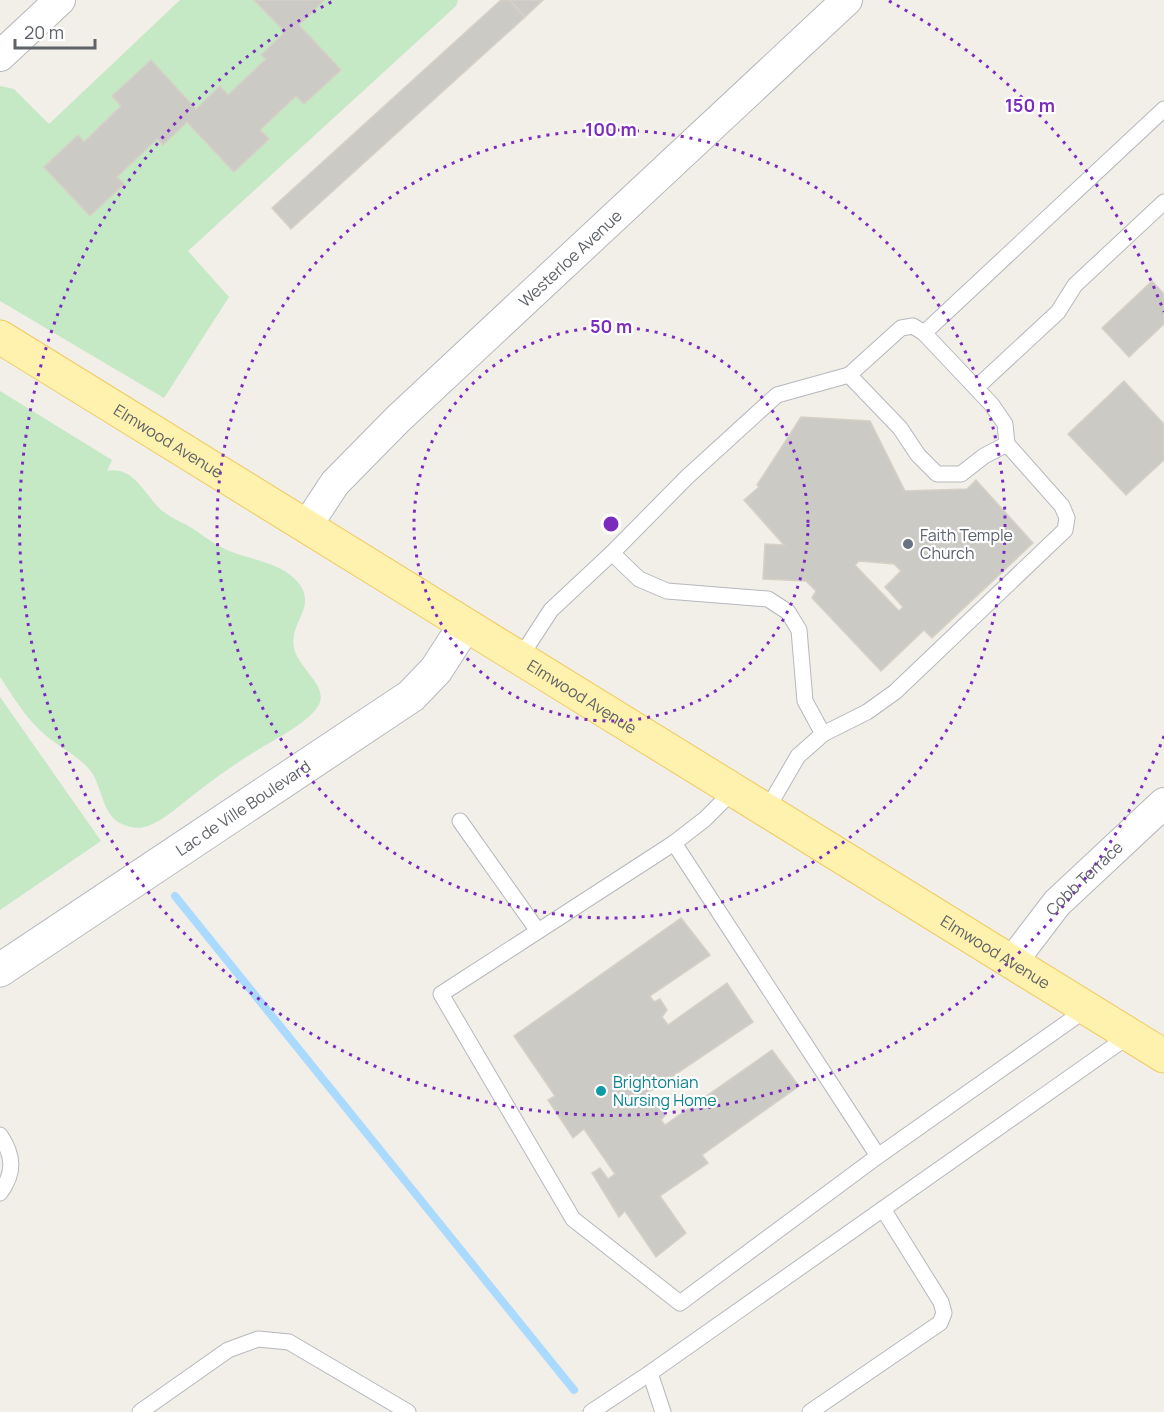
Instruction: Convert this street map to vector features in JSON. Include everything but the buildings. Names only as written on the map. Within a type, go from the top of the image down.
[{"type":"main road","name":"Elmwood Avenue","points":[[0,337],[1164,1056]]},
{"type":"street","points":[[0,56],[60,0]]},
{"type":"street","name":"Westerloe Avenue","points":[[306,527],[341,476],[398,419],[847,0]]},
{"type":"street","name":"Lac de Ville Boulevard","points":[[0,970],[411,696],[436,669],[465,625]]},
{"type":"street","name":"Cobb Terrace","points":[[1012,962],[1057,903],[1164,803]]},
{"type":"lane","points":[[924,333],[1164,109]]},
{"type":"lane","points":[[976,388],[1058,312],[1075,285],[1164,202]]},
{"type":"lane","points":[[519,658],[551,610],[612,553],[687,477],[777,395],[849,375],[901,328],[913,326],[924,333],[976,388],[1005,424],[1007,444],[1062,506],[1067,518],[1065,530],[895,692],[867,712],[823,734],[798,756],[766,811]]},
{"type":"lane","points":[[849,375],[900,428],[918,455],[938,474],[961,474],[984,456],[1007,444]]},
{"type":"lane","points":[[612,553],[639,579],[667,591],[768,599],[788,612],[799,630],[805,701],[823,734]]},
{"type":"lane","points":[[733,791],[705,819],[674,843],[441,994],[573,1219],[680,1303],[878,1156],[1088,1008]]},
{"type":"lane","points":[[460,820],[538,931]]},
{"type":"lane","points":[[674,843],[878,1156]]},
{"type":"lane","points":[[591,1412],[650,1373],[1130,1035]]},
{"type":"lane","points":[[0,1135],[11,1156],[12,1167],[7,1184],[0,1194]]},
{"type":"lane","points":[[810,1412],[940,1323],[944,1313],[941,1302],[883,1209]]},
{"type":"lane","points":[[140,1412],[228,1350],[258,1339],[289,1342],[408,1412]]},
{"type":"lane","points":[[650,1373],[663,1412]]},
{"type":"green space","points":[[180,0],[458,0],[456,6],[188,251],[229,297],[164,398],[0,301],[0,86],[14,89],[49,124]]},
{"type":"green space","points":[[0,391],[112,460],[107,471],[116,470],[130,476],[167,514],[226,549],[278,567],[294,578],[304,594],[304,609],[293,639],[297,655],[319,689],[321,696],[316,709],[292,730],[233,766],[155,823],[142,828],[132,827],[115,820],[106,807],[90,770],[37,728],[0,677]]},
{"type":"green space","points":[[0,697],[101,841],[0,910]]},
{"type":"waterway","points":[[175,896],[574,1390]]},
{"type":"place","name":"Faith Temple Church","points":[[908,544]]},
{"type":"place","name":"Brightonian Nursing Home","points":[[601,1091]]}]
